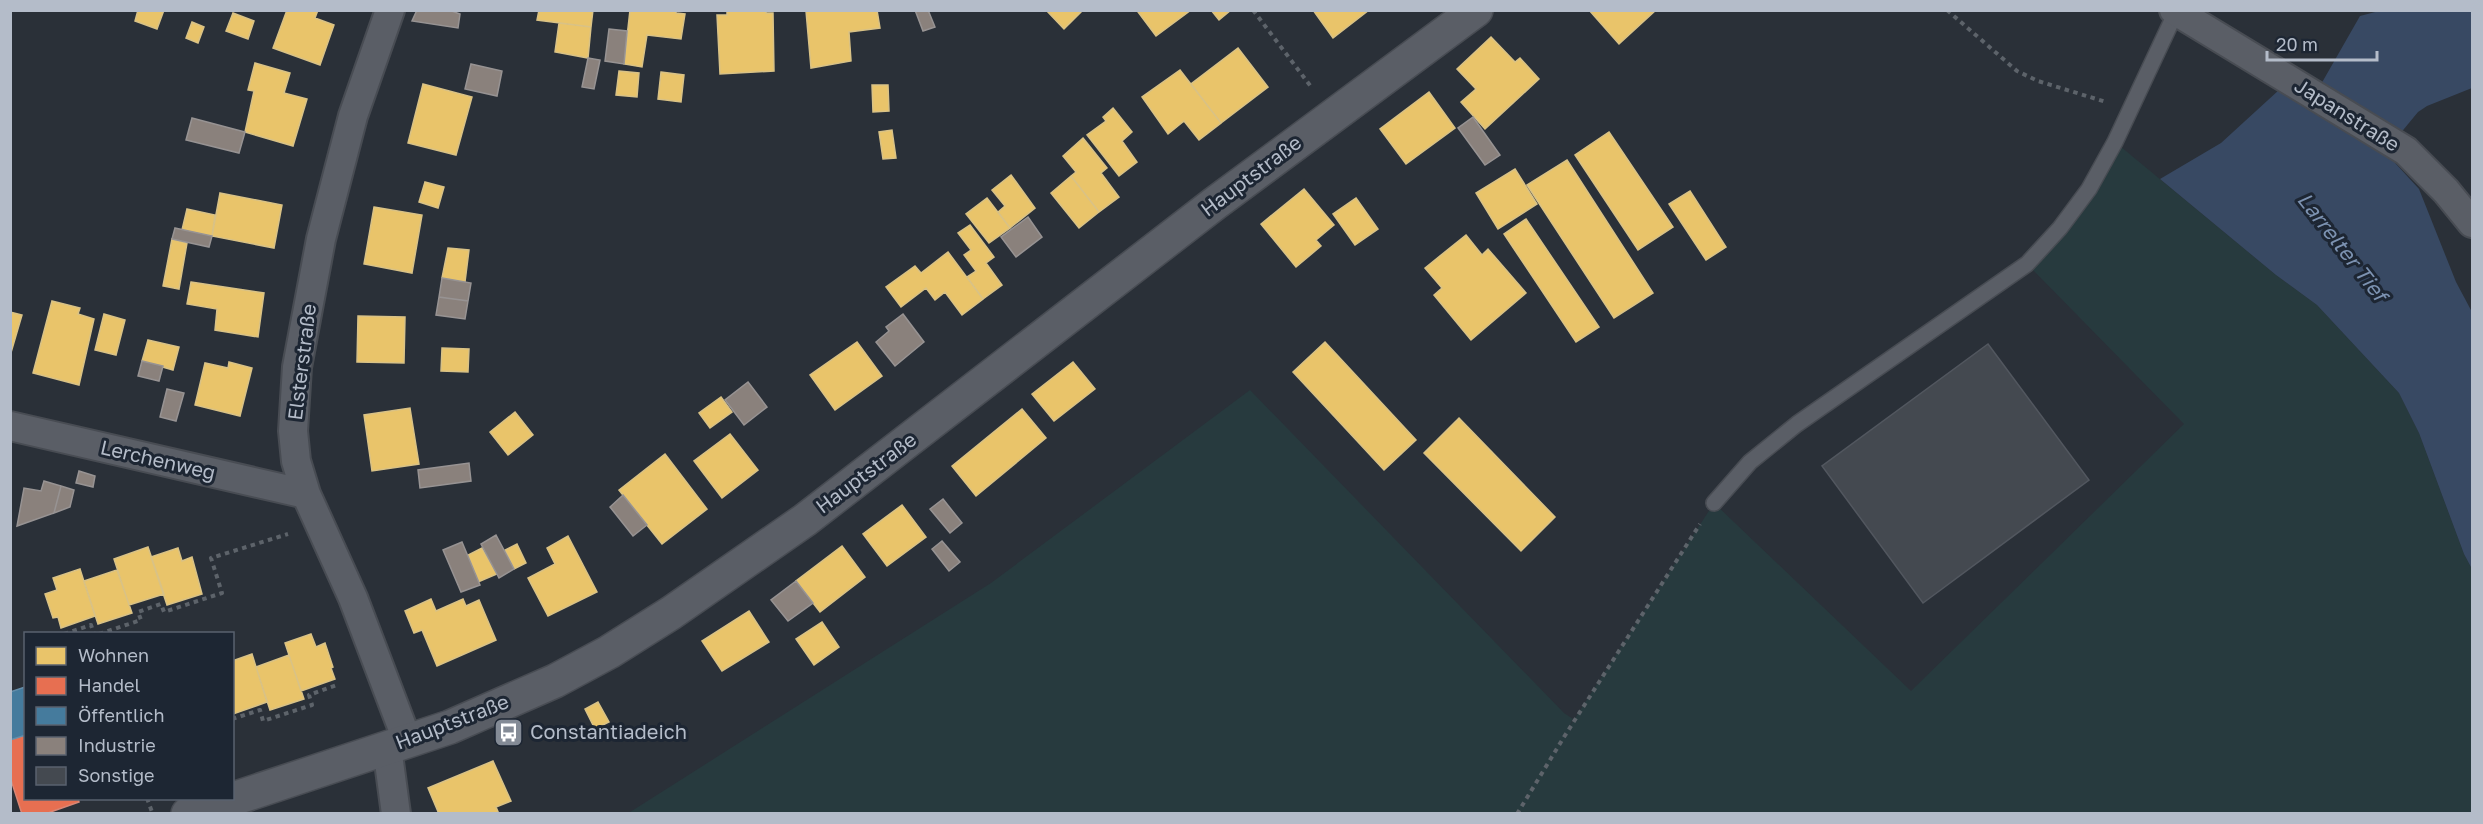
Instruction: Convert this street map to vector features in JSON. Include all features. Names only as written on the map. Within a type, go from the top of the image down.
[{"type":"street","name":"Elsterstraße","points":[[390,10],[353,116],[321,239],[297,367],[293,431],[296,461],[306,494],[353,598],[397,743],[396,813]]},
{"type":"street","name":"Hauptstraße","points":[[207,810],[397,743],[450,727],[555,681],[609,652],[672,613],[805,520],[1333,114],[1476,10]]},
{"type":"street","name":"Japanstraße","points":[[2175,11],[2406,150],[2440,184],[2472,223]]},
{"type":"street","name":"Lerchenweg","points":[[10,426],[306,494]]},
{"type":"lane","points":[[1714,503],[1750,462],[1797,424],[2026,264],[2061,228],[2089,189],[2115,142],[2175,11]]},
{"type":"path","points":[[1253,10],[1333,114]]},
{"type":"path","points":[[1947,10],[2017,71],[2038,81],[2130,110]]},
{"type":"path","points":[[1517,813],[1714,503]]},
{"type":"path","points":[[99,632],[141,620],[138,612],[161,604],[164,612],[222,593],[211,558],[320,523]]},
{"type":"path","points":[[67,632],[91,625],[95,632]]},
{"type":"path","points":[[234,718],[260,710],[263,721],[312,705],[309,694],[337,685]]},
{"type":"green space","points":[[2115,142],[2276,275],[2317,305],[2399,393],[2419,433],[2464,554],[2472,569],[2472,813],[627,814],[991,583],[1250,390],[1564,713],[1573,719],[1568,729],[1714,503],[1911,691],[2184,424],[2027,264]]},
{"type":"water","name":"Larrelter Tief","points":[[2379,11],[2472,11],[2472,88],[2427,106],[2418,112],[2385,152],[2419,189],[2456,282],[2472,312],[2472,569],[2464,554],[2419,433],[2399,393],[2317,305],[2276,275],[2160,179],[2221,143],[2279,90],[2308,107],[2360,16]]},
{"type":"building: Wohnen","points":[[138,10],[164,10],[157,29],[135,21]]},
{"type":"building: Wohnen","points":[[287,10],[318,10],[315,18],[334,25],[320,65],[273,48]]},
{"type":"building: Wohnen","points":[[539,10],[593,10],[591,27],[537,20]]},
{"type":"building: Wohnen","points":[[630,10],[676,10],[676,13],[685,14],[681,39],[647,35],[642,67],[624,64]]},
{"type":"building: Wohnen","points":[[727,10],[766,10],[766,13],[773,13],[774,71],[720,74],[717,15],[727,15]]},
{"type":"building: Wohnen","points":[[877,10],[880,28],[849,32],[851,61],[811,68],[806,11]]},
{"type":"building: Wohnen","points":[[1046,10],[1083,10],[1064,29]]},
{"type":"building: Wohnen","points":[[1139,10],[1191,10],[1156,36],[1138,12]]},
{"type":"building: Wohnen","points":[[1211,10],[1231,10],[1219,20]]},
{"type":"building: Wohnen","points":[[1313,10],[1369,10],[1333,38]]},
{"type":"building: Wohnen","points":[[1589,10],[1656,10],[1619,44]]},
{"type":"building: Wohnen","points":[[233,13],[254,21],[248,39],[226,31]]},
{"type":"building: Wohnen","points":[[192,22],[204,27],[198,43],[186,38]]},
{"type":"building: Wohnen","points":[[559,23],[591,27],[588,58],[555,52]]},
{"type":"building: Wohnen","points":[[1491,37],[1515,62],[1520,58],[1539,79],[1485,129],[1461,102],[1476,89],[1457,69]]},
{"type":"building: Wohnen","points":[[1238,48],[1268,87],[1221,123],[1191,84]]},
{"type":"building: Wohnen","points":[[255,63],[290,73],[284,93],[307,99],[293,146],[245,132],[254,91],[248,90]]},
{"type":"building: Wohnen","points":[[1180,70],[1221,123],[1199,140],[1184,121],[1168,134],[1142,97]]},
{"type":"building: Wohnen","points":[[619,71],[639,73],[637,97],[616,95]]},
{"type":"building: Wohnen","points":[[661,72],[684,75],[681,102],[658,99]]},
{"type":"building: Wohnen","points":[[423,84],[472,97],[456,155],[408,143]]},
{"type":"building: Wohnen","points":[[872,85],[888,85],[889,111],[873,112]]},
{"type":"building: Wohnen","points":[[1429,92],[1455,128],[1406,164],[1380,129]]},
{"type":"building: Wohnen","points":[[1113,108],[1132,132],[1122,141],[1137,162],[1119,176],[1087,135],[1106,121],[1103,117]]},
{"type":"building: Wohnen","points":[[892,130],[896,158],[883,159],[879,132]]},
{"type":"building: Wohnen","points":[[1609,132],[1673,227],[1638,250],[1575,155]]},
{"type":"building: Wohnen","points":[[1083,138],[1107,168],[1101,173],[1119,197],[1099,212],[1071,176],[1076,172],[1063,156]]},
{"type":"building: Wohnen","points":[[1567,160],[1653,293],[1614,318],[1527,185]]},
{"type":"building: Wohnen","points":[[1515,169],[1537,204],[1498,229],[1476,193]]},
{"type":"building: Wohnen","points":[[1011,175],[1035,208],[1010,228],[998,212],[1005,206],[992,190]]},
{"type":"building: Wohnen","points":[[1071,176],[1099,212],[1079,228],[1051,193]]},
{"type":"building: Wohnen","points":[[425,182],[444,187],[438,208],[419,202]]},
{"type":"building: Wohnen","points":[[1304,189],[1334,225],[1316,240],[1321,246],[1296,267],[1261,224]]},
{"type":"building: Wohnen","points":[[1690,191],[1726,247],[1706,260],[1669,204]]},
{"type":"building: Wohnen","points":[[220,193],[282,205],[274,248],[212,236]]},
{"type":"building: Wohnen","points":[[987,198],[1010,228],[989,243],[966,214]]},
{"type":"building: Wohnen","points":[[1356,198],[1378,229],[1355,245],[1333,214]]},
{"type":"building: Wohnen","points":[[374,207],[422,215],[412,273],[364,264]]},
{"type":"building: Wohnen","points":[[187,209],[215,215],[212,236],[182,230]]},
{"type":"building: Wohnen","points":[[1526,219],[1599,327],[1576,342],[1504,234]]},
{"type":"building: Wohnen","points":[[970,225],[994,257],[986,263],[1002,285],[983,299],[967,277],[976,271],[964,255],[971,250],[958,233]]},
{"type":"building: Wohnen","points":[[1466,235],[1482,255],[1488,249],[1526,293],[1471,340],[1434,295],[1442,288],[1425,268]]},
{"type":"building: Wohnen","points":[[172,239],[187,243],[179,289],[163,286]]},
{"type":"building: Wohnen","points":[[448,248],[469,250],[465,282],[442,278]]},
{"type":"building: Wohnen","points":[[948,252],[983,299],[962,315],[945,292],[935,300],[926,288],[901,307],[886,287],[915,266],[921,273]]},
{"type":"building: Wohnen","points":[[191,282],[264,293],[258,337],[215,330],[217,309],[187,304]]},
{"type":"building: Wohnen","points":[[52,301],[80,308],[78,314],[94,319],[79,385],[33,373]]},
{"type":"building: Wohnen","points":[[10,312],[22,315],[10,356]]},
{"type":"building: Wohnen","points":[[104,314],[125,320],[116,355],[95,350]]},
{"type":"building: Wohnen","points":[[358,316],[405,317],[404,363],[357,362]]},
{"type":"building: Wohnen","points":[[148,340],[179,347],[173,370],[142,361]]},
{"type":"building: Wohnen","points":[[857,342],[882,376],[835,410],[810,375]]},
{"type":"building: Wohnen","points":[[1325,342],[1416,440],[1384,470],[1293,372]]},
{"type":"building: Wohnen","points":[[442,348],[469,349],[468,372],[441,371]]},
{"type":"building: Wohnen","points":[[229,362],[252,368],[240,416],[195,405],[205,363],[228,368]]},
{"type":"building: Wohnen","points":[[1073,362],[1095,389],[1054,421],[1032,394]]},
{"type":"building: Wohnen","points":[[721,397],[732,412],[710,428],[699,413]]},
{"type":"building: Wohnen","points":[[410,408],[419,464],[372,471],[364,415]]},
{"type":"building: Wohnen","points":[[1022,409],[1046,438],[976,496],[952,466]]},
{"type":"building: Wohnen","points":[[515,412],[533,435],[508,455],[490,432]]},
{"type":"building: Wohnen","points":[[1459,418],[1555,517],[1521,551],[1424,453]]},
{"type":"building: Wohnen","points":[[730,434],[758,470],[722,498],[694,461]]},
{"type":"building: Wohnen","points":[[665,454],[707,509],[662,544],[619,490]]},
{"type":"building: Wohnen","points":[[902,505],[926,537],[887,566],[863,534]]},
{"type":"building: Wohnen","points":[[568,536],[597,592],[548,616],[528,578],[555,564],[547,548]]},
{"type":"building: Wohnen","points":[[517,544],[526,563],[514,569],[505,550]]},
{"type":"building: Wohnen","points":[[842,546],[865,577],[820,612],[796,581]]},
{"type":"building: Wohnen","points":[[148,547],[164,594],[129,605],[114,559]]},
{"type":"building: Wohnen","points":[[178,548],[182,561],[192,557],[202,594],[167,605],[151,557]]},
{"type":"building: Wohnen","points":[[482,548],[497,574],[478,582],[468,555]]},
{"type":"building: Wohnen","points":[[80,569],[95,616],[61,628],[58,617],[53,618],[45,594],[57,590],[53,578]]},
{"type":"building: Wohnen","points":[[117,570],[132,613],[98,624],[84,581]]},
{"type":"building: Wohnen","points":[[431,599],[436,611],[463,599],[466,606],[479,600],[496,640],[437,666],[422,630],[414,633],[405,611]]},
{"type":"building: Wohnen","points":[[749,611],[769,642],[722,671],[702,641]]},
{"type":"building: Wohnen","points":[[822,622],[839,647],[814,665],[796,639]]},
{"type":"building: Wohnen","points":[[311,634],[316,647],[325,643],[335,679],[301,691],[285,643]]},
{"type":"building: Wohnen","points":[[252,654],[267,702],[234,714],[234,660]]},
{"type":"building: Wohnen","points":[[289,655],[304,699],[270,710],[256,667]]},
{"type":"building: Wohnen","points":[[598,702],[609,722],[595,729],[585,709]]},
{"type":"building: Wohnen","points":[[493,761],[511,801],[496,807],[499,814],[439,814],[428,788]]},
{"type":"building: Handel","points":[[24,736],[24,800],[78,800],[79,802],[45,814],[22,814],[10,777],[10,740]]},
{"type":"building: Öffentlich","points":[[24,687],[24,736],[10,740],[10,692]]},
{"type":"building: Industrie","points":[[417,10],[449,10],[460,14],[458,28],[412,21]]},
{"type":"building: Industrie","points":[[915,10],[928,10],[935,27],[923,31]]},
{"type":"building: Industrie","points":[[609,29],[627,31],[624,64],[605,61]]},
{"type":"building: Industrie","points":[[588,58],[600,60],[594,89],[582,87]]},
{"type":"building: Industrie","points":[[471,64],[502,71],[497,96],[465,89]]},
{"type":"building: Industrie","points":[[1473,117],[1500,155],[1485,165],[1458,128]]},
{"type":"building: Industrie","points":[[192,118],[245,132],[239,153],[186,140]]},
{"type":"building: Industrie","points":[[1028,217],[1042,237],[1016,257],[1001,237]]},
{"type":"building: Industrie","points":[[175,228],[212,236],[209,247],[172,239]]},
{"type":"building: Industrie","points":[[442,278],[471,283],[468,301],[439,297]]},
{"type":"building: Industrie","points":[[439,297],[468,301],[465,319],[436,315]]},
{"type":"building: Industrie","points":[[903,314],[924,342],[895,366],[876,342],[889,331],[886,327]]},
{"type":"building: Industrie","points":[[142,361],[163,366],[159,381],[138,376]]},
{"type":"building: Industrie","points":[[748,382],[767,407],[744,425],[725,400]]},
{"type":"building: Industrie","points":[[167,389],[184,393],[176,421],[160,417]]},
{"type":"building: Industrie","points":[[469,463],[471,481],[420,488],[418,470]]},
{"type":"building: Industrie","points":[[79,471],[95,476],[93,487],[76,483]]},
{"type":"building: Industrie","points":[[44,481],[61,486],[54,513],[17,526],[24,488],[41,491]]},
{"type":"building: Industrie","points":[[61,486],[74,490],[70,507],[54,513]]},
{"type":"building: Industrie","points":[[623,495],[647,525],[633,536],[610,507]]},
{"type":"building: Industrie","points":[[943,499],[962,523],[950,533],[930,509]]},
{"type":"building: Industrie","points":[[496,535],[514,569],[499,578],[481,544]]},
{"type":"building: Industrie","points":[[942,541],[960,562],[949,571],[932,549]]},
{"type":"building: Industrie","points":[[462,542],[480,585],[461,592],[443,550]]},
{"type":"building: Industrie","points":[[796,581],[813,603],[788,621],[771,600]]},
{"type":"building: Sonstige","points":[[1988,344],[2089,480],[1923,603],[1822,466]]},
{"type":"place","name":"Constantiadeich","points":[[509,732]]}]
